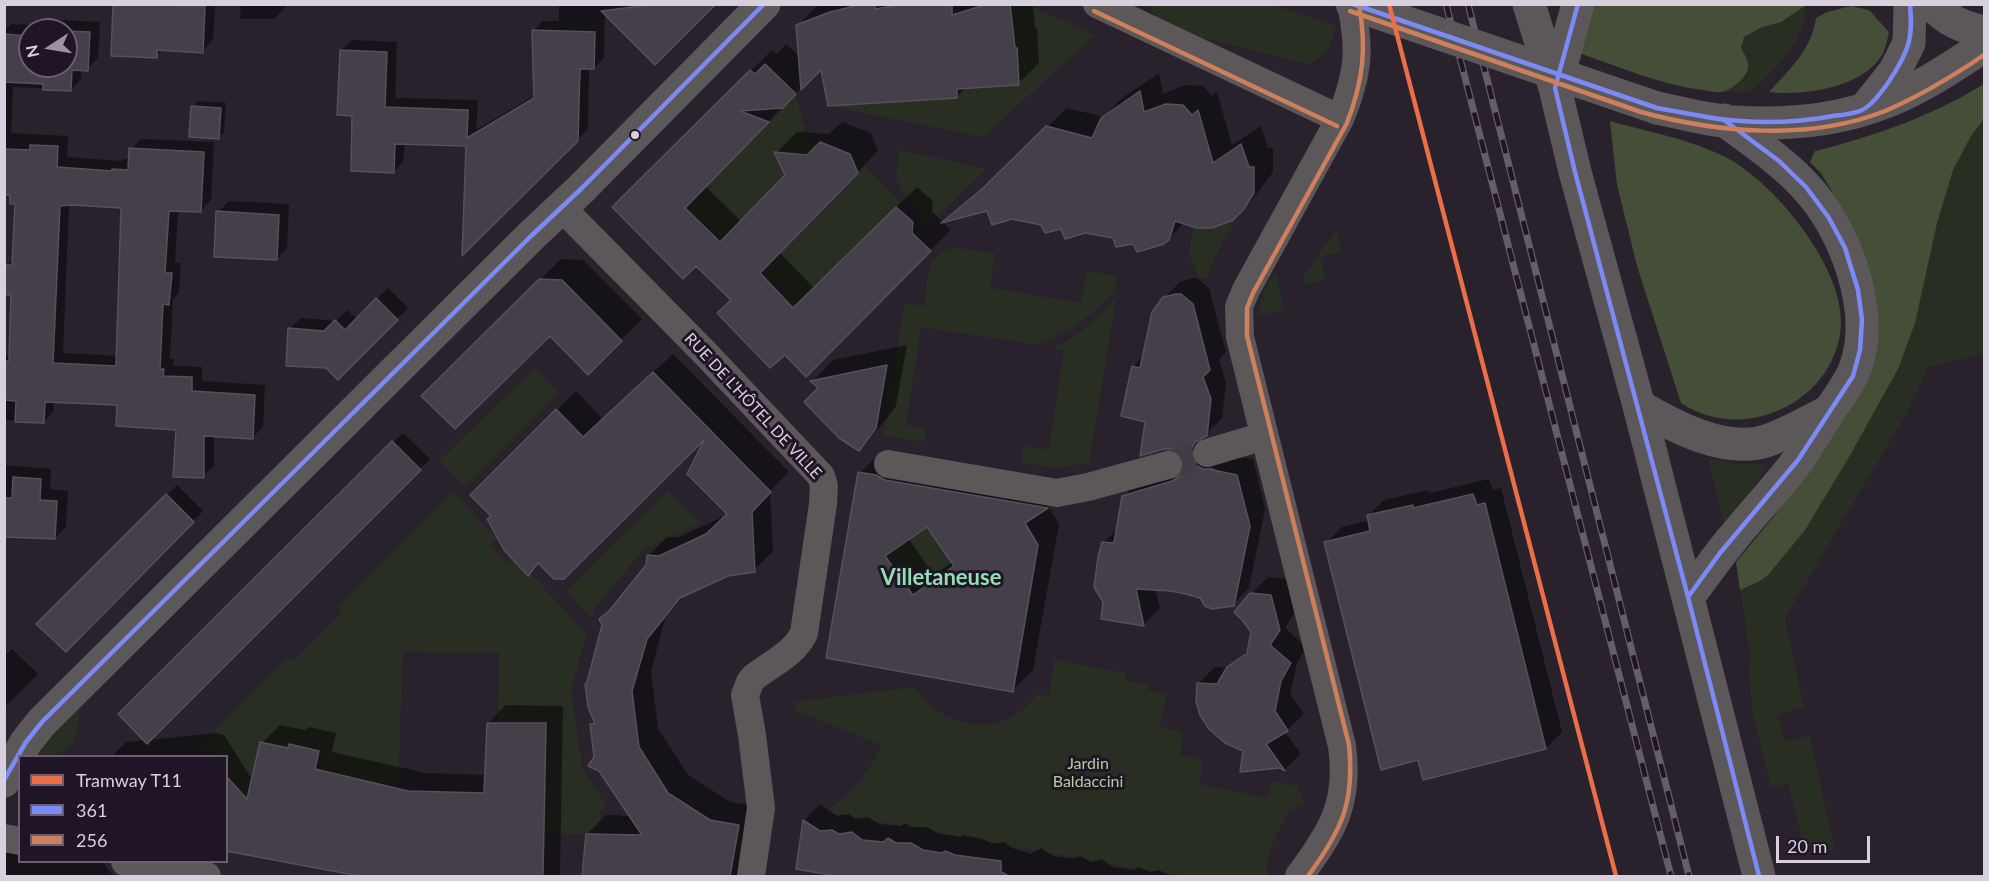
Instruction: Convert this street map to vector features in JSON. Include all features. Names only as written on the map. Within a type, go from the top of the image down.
[{"type":"street","points":[[19,755],[42,722],[530,237],[562,208],[764,4]]},
{"type":"street","points":[[1097,4],[1340,119]]},
{"type":"street","points":[[1299,876],[1323,845],[1330,831],[1340,804],[1345,769],[1339,735],[1240,337],[1239,307],[1246,290],[1340,119],[1352,91],[1357,61],[1357,34],[1352,4],[1657,108],[1724,120],[1779,123],[1863,110],[1882,104],[1912,89],[1984,46]]},
{"type":"street","points":[[1529,4],[1555,88],[1575,172],[1639,406],[1759,876]]},
{"type":"street","points":[[1555,88],[1578,4]]},
{"type":"street","points":[[1863,110],[1884,86],[1906,50],[1911,29],[1910,4]]},
{"type":"street","points":[[1932,4],[1944,16],[1957,24],[1984,32]]},
{"type":"street","points":[[1688,597],[1720,554],[1798,460],[1852,376],[1860,350],[1862,320],[1858,290],[1845,248],[1829,218],[1806,187],[1779,161],[1724,120]]},
{"type":"street","name":"RUE DE L'HÔTEL DE VILLE","points":[[562,208],[704,352],[818,473],[823,482],[823,504],[804,633],[801,640],[789,652],[754,677],[745,695],[761,808],[751,876]]},
{"type":"street","points":[[1639,406],[1680,429],[1719,441],[1741,444],[1765,441],[1829,411]]},
{"type":"street","points":[[1207,453],[1264,436]]},
{"type":"street","points":[[888,464],[1057,493],[1088,488],[1168,465]]},
{"type":"street","points":[[4,781],[18,756]]},
{"type":"street","points":[[136,863],[207,876]]},
{"type":"green space","points":[[1010,5],[1028,5],[1095,35],[983,137],[829,106],[957,98],[957,85],[970,88],[1018,85],[1017,48],[1010,48]]},
{"type":"green space","points":[[1149,5],[1272,5],[1336,26],[1327,50],[1319,59],[1306,64],[1192,35],[1159,22]]},
{"type":"green space","points":[[1595,5],[1806,5],[1800,33],[1784,58],[1756,87],[1747,92],[1740,92],[1690,89],[1634,73],[1579,53]]},
{"type":"green space","points":[[1595,5],[1806,5],[1781,22],[1762,27],[1744,37],[1741,48],[1747,61],[1747,72],[1732,87],[1717,92],[1687,88],[1656,80],[1579,53],[1589,16]]},
{"type":"green space","points":[[1851,6],[1869,10],[1889,32],[1882,55],[1873,66],[1847,82],[1815,91],[1769,92],[1805,49],[1816,18],[1827,12]]},
{"type":"green space","points":[[1984,84],[1984,354],[1929,367],[1905,416],[1785,618],[1804,707],[1778,715],[1785,742],[1810,736],[1835,851],[1804,847],[1788,784],[1771,787],[1753,716],[1749,677],[1750,654],[1736,562],[1776,514],[1835,430],[1864,257],[1854,229],[1821,173],[1810,162],[1815,151],[1902,124],[1944,106]]},
{"type":"green space","points":[[1984,84],[1984,119],[1971,136],[1953,170],[1937,223],[1915,323],[1898,369],[1805,530],[1768,575],[1740,590],[1736,562],[1776,514],[1835,430],[1864,257],[1854,229],[1821,173],[1810,162],[1815,151],[1902,124],[1944,106]]},
{"type":"green space","points":[[796,94],[803,124],[806,127],[800,134],[815,146],[720,242],[685,208]]},
{"type":"green space","points":[[1610,121],[1684,141],[1727,158],[1746,170],[1765,187],[1803,230],[1831,278],[1839,302],[1841,325],[1835,352],[1823,376],[1805,395],[1783,409],[1758,417],[1732,419],[1706,415],[1681,403],[1637,266],[1617,185]]},
{"type":"green space","points":[[899,150],[987,169],[923,230],[912,196],[907,200],[896,179]]},
{"type":"green space","points":[[865,166],[900,202],[803,298],[796,311],[756,269],[769,264]]},
{"type":"green space","points":[[1236,218],[1214,259],[1207,278],[1200,279],[1189,255],[1193,227],[1215,227]]},
{"type":"green space","points":[[1336,230],[1342,252],[1320,257],[1326,280],[1304,285],[1302,279]]},
{"type":"green space","points":[[956,248],[995,253],[990,288],[1081,303],[1087,271],[1117,276],[1114,291],[1074,327],[1038,345],[921,327],[906,425],[926,429],[924,442],[884,436],[904,304],[924,306],[933,262],[946,251]]},
{"type":"green space","points":[[1276,272],[1284,310],[1257,316],[1264,291]]},
{"type":"green space","points":[[1116,298],[1089,463],[1054,468],[1021,462],[1024,446],[1049,450],[1064,350],[1052,348],[1087,327]]},
{"type":"green space","points":[[535,368],[559,393],[465,487],[439,461]]},
{"type":"green space","points":[[1708,458],[1734,464],[1767,465],[1726,529]]},
{"type":"green space","points":[[668,491],[700,523],[643,550],[594,609],[591,618],[566,591]]},
{"type":"green space","points":[[453,492],[497,538],[490,545],[509,565],[517,558],[586,634],[571,691],[582,767],[606,805],[601,809],[599,834],[544,833],[545,723],[498,723],[499,653],[403,652],[398,788],[315,769],[319,751],[289,744],[285,762],[279,746],[261,742],[253,799],[228,793],[228,755],[216,755],[216,752],[196,749],[288,657],[293,661],[343,611],[338,606]]},
{"type":"green space","points":[[927,527],[954,566],[913,595],[885,556]]},
{"type":"green space","name":"Jardin Baldaccini","points":[[1054,660],[1126,673],[1125,680],[1148,685],[1147,690],[1166,694],[1160,727],[1183,732],[1180,755],[1203,760],[1199,784],[1268,798],[1272,781],[1297,786],[1305,804],[1289,811],[1277,834],[1268,859],[1268,876],[1178,876],[824,812],[858,783],[871,765],[881,745],[796,711],[794,702],[915,687],[927,702],[958,721],[992,724],[1024,709],[1037,694],[1049,696]]},
{"type":"green space","points":[[79,704],[78,726],[71,744],[65,751],[47,755],[35,753]]},
{"type":"building","points":[[113,4],[205,6],[203,53],[157,50],[157,58],[111,56]]},
{"type":"building","points":[[657,4],[716,4],[655,65],[601,11]]},
{"type":"building","points":[[863,4],[875,4],[875,9],[905,4],[952,4],[952,15],[988,4],[1010,4],[1015,48],[1017,48],[1019,85],[957,89],[957,98],[828,106],[821,70],[801,90],[796,25],[830,12]]},
{"type":"building","points":[[532,30],[595,32],[594,69],[580,69],[578,141],[462,256],[466,146],[395,144],[394,173],[351,171],[352,116],[337,115],[340,50],[387,52],[385,107],[468,110],[467,138],[534,98]]},
{"type":"building","points":[[78,32],[90,32],[88,71],[78,70]]},
{"type":"building","points":[[4,34],[18,35],[18,78],[72,78],[71,91],[43,90],[43,84],[4,82]]},
{"type":"building","points":[[765,64],[796,94],[783,108],[740,111],[769,122],[685,208],[720,242],[785,175],[774,152],[807,155],[820,142],[850,154],[858,173],[760,273],[793,308],[896,207],[913,222],[912,233],[931,251],[806,377],[785,355],[770,368],[717,313],[731,300],[696,266],[683,279],[612,207],[750,70],[755,74]]},
{"type":"building","points":[[1140,91],[1144,112],[1166,104],[1183,105],[1192,115],[1198,110],[1213,163],[1241,144],[1249,167],[1254,167],[1254,193],[1233,220],[1212,228],[1197,228],[1175,221],[1169,240],[1164,244],[1137,252],[1133,244],[1116,247],[1113,238],[1085,233],[1065,239],[1061,229],[1045,233],[1041,225],[1012,219],[992,225],[987,211],[941,223],[982,189],[1046,126],[1092,138],[1101,118]]},
{"type":"building","points":[[191,106],[221,108],[219,139],[189,137]]},
{"type":"building","points":[[30,145],[58,146],[57,167],[112,171],[112,169],[128,170],[129,148],[204,152],[201,212],[169,211],[165,273],[172,273],[169,305],[163,304],[160,369],[164,369],[163,376],[192,377],[192,391],[255,395],[253,439],[204,436],[204,478],[173,477],[176,430],[116,426],[117,405],[45,402],[44,423],[15,422],[16,401],[4,400],[4,361],[9,361],[11,295],[4,295],[4,280],[6,265],[12,265],[15,204],[10,204],[10,196],[4,195],[4,149],[30,150]],"holes":[[[60,206],[121,208],[116,366],[53,363]]]},
{"type":"building","points":[[216,211],[279,215],[277,260],[214,257]]},
{"type":"building","points":[[539,279],[562,280],[622,341],[588,375],[550,336],[455,429],[421,396]]},
{"type":"building","points":[[1181,294],[1193,304],[1210,370],[1203,377],[1211,399],[1207,436],[1195,442],[1191,450],[1191,458],[1195,465],[1203,469],[1237,475],[1250,526],[1234,606],[1212,609],[1205,606],[1200,598],[1186,594],[1136,589],[1144,626],[1101,619],[1103,602],[1094,587],[1098,557],[1102,542],[1114,543],[1122,496],[1172,481],[1180,476],[1184,469],[1184,460],[1173,449],[1164,449],[1140,456],[1145,422],[1121,416],[1132,366],[1140,368],[1152,312],[1163,297]]},
{"type":"building","points":[[376,298],[398,320],[338,380],[326,368],[286,366],[288,328],[324,331],[335,320],[345,330]]},
{"type":"building","points":[[887,365],[876,428],[859,451],[839,438],[804,402],[818,388],[810,381]]},
{"type":"building","points":[[653,372],[771,492],[752,512],[755,572],[728,576],[680,598],[647,639],[632,691],[639,747],[668,793],[710,820],[739,825],[730,876],[582,876],[586,834],[642,835],[599,771],[588,766],[594,757],[590,724],[595,724],[588,707],[585,684],[602,625],[599,619],[609,611],[646,565],[647,555],[659,556],[706,534],[727,514],[687,474],[704,440],[564,579],[554,579],[538,563],[528,576],[504,550],[487,519],[491,516],[470,495],[556,409],[583,437]]},
{"type":"building","points":[[392,441],[421,470],[147,744],[118,714]]},
{"type":"building","points":[[858,472],[876,475],[885,480],[1048,508],[1025,523],[1038,545],[1013,692],[826,658]],"holes":[[[927,527],[954,566],[913,595],[885,556]]]},
{"type":"building","points":[[13,477],[41,479],[40,500],[57,501],[55,539],[4,537],[4,498],[12,498]]},
{"type":"building","points":[[166,494],[194,522],[66,652],[36,624]]},
{"type":"building","points":[[1473,494],[1477,505],[1485,503],[1546,749],[1423,780],[1418,760],[1381,770],[1324,542],[1370,531],[1367,515],[1413,505],[1413,508]]},
{"type":"building","points":[[1250,593],[1271,595],[1280,630],[1270,645],[1291,663],[1281,681],[1275,711],[1288,731],[1266,744],[1285,771],[1280,768],[1240,772],[1243,751],[1225,743],[1209,729],[1200,715],[1196,701],[1197,683],[1217,684],[1227,667],[1247,653],[1251,632],[1234,612]]},
{"type":"building","points":[[487,723],[546,723],[543,876],[359,876],[228,851],[228,778],[247,799],[260,742],[288,748],[289,744],[319,751],[315,769],[408,791],[484,793]]},
{"type":"building","points":[[803,820],[820,831],[832,830],[839,834],[852,832],[862,840],[883,842],[888,838],[896,843],[911,843],[923,850],[942,853],[945,851],[955,855],[1001,861],[1001,872],[1007,876],[836,876],[796,869]]},
{"type":"tunnel","points":[[1168,465],[1207,453]]},
{"type":"railway","points":[[1446,4],[1671,876]]},
{"type":"railway","points":[[1468,4],[1689,876]]},
{"type":"tram line","name":"T11","points":[[1389,4],[1616,876]]},
{"type":"transit line","name":"361","points":[[18,755],[42,722],[582,188],[764,4]]},
{"type":"transit line","name":"361","points":[[1353,4],[1657,108],[1724,120],[1779,161],[1806,187],[1829,218],[1845,248],[1858,290],[1862,320],[1860,350],[1853,376],[1798,460],[1720,553],[1688,597]]},
{"type":"transit line","name":"256","points":[[1308,876],[1329,845],[1343,815],[1350,784],[1349,745],[1247,336],[1247,308],[1253,293],[1347,123],[1357,93],[1362,65],[1363,36],[1359,4]]},
{"type":"transit line","name":"361","points":[[1578,4],[1555,88],[1759,876]]},
{"type":"transit line","name":"361","points":[[1706,117],[1738,121],[1786,122],[1860,111],[1875,100],[1902,59],[1910,36],[1910,4]]},
{"type":"transit line","name":"256","points":[[1094,11],[1337,126]]},
{"type":"transit line","name":"256","points":[[1350,11],[1641,112],[1732,129],[1795,130],[1856,121],[1911,99],[1984,55]]},
{"type":"transit line","name":"361","points":[[4,780],[18,756]]},
{"type":"district","name":"Villetaneuse","points":[[941,578]]}]
